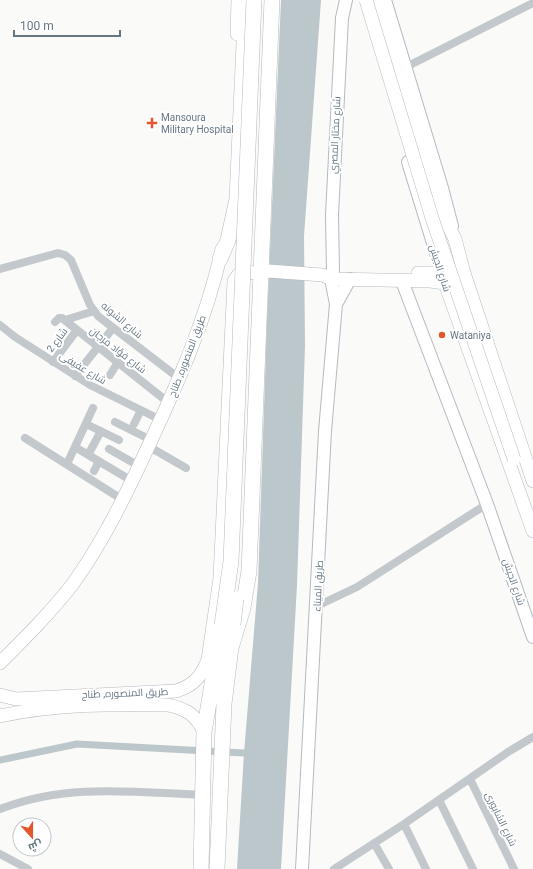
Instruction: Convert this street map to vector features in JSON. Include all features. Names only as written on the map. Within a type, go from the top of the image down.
[{"type":"highway","points":[[220,258],[228,240],[236,208],[240,153],[246,0]]},
{"type":"highway","points":[[231,648],[228,624],[254,0]]},
{"type":"highway","points":[[201,869],[204,734],[241,558],[264,0]]},
{"type":"highway","points":[[217,869],[221,760],[231,648],[243,608],[249,571],[265,271],[272,0]]},
{"type":"main road","name":"طريق المنصوره, طناح","points":[[0,663],[40,622],[71,585],[98,546],[123,500],[169,403],[180,379],[203,318],[220,258],[230,208],[238,0]]},
{"type":"main road","points":[[258,0],[251,259],[253,265],[265,271],[325,275],[443,278],[464,273]]},
{"type":"main road","points":[[366,0],[437,233],[533,519]]},
{"type":"main road","points":[[376,0],[441,211],[455,239],[464,273],[533,480]]},
{"type":"main road","name":"طريق المنصوره, طناح","points":[[0,695],[16,698],[71,700],[176,691],[187,688],[204,672],[208,660],[220,578],[234,282],[239,274],[265,271]]},
{"type":"main road","points":[[325,275],[350,279],[402,281],[416,277]]},
{"type":"main road","name":"شارع الجيش","points":[[443,278],[533,531]]},
{"type":"main road","points":[[0,716],[41,708],[71,700],[160,705],[179,707],[195,716],[204,734]]},
{"type":"street","name":"شارع مختار المصري","points":[[325,275],[333,182],[342,18],[346,0]]},
{"type":"street","name":"شارع الجيش","points":[[360,0],[443,278]]},
{"type":"street","points":[[385,0],[442,188],[455,239]]},
{"type":"street","points":[[406,67],[533,3]]},
{"type":"street","name":"شارع الشونه","points":[[0,269],[58,253],[65,255],[70,260],[94,311],[113,328],[180,379]]},
{"type":"street","name":"طريق الميناء","points":[[325,275],[336,304]]},
{"type":"street","name":"طريق الميناء","points":[[302,869],[325,431],[336,304],[350,279]]},
{"type":"street","name":"شارع الجيش","points":[[402,281],[487,504],[533,637]]},
{"type":"street","points":[[55,322],[61,318],[65,320],[94,311]]},
{"type":"street","name":"شارع فؤاد مرجان","points":[[65,320],[169,403]]},
{"type":"street","name":"شارع عفيفى","points":[[0,325],[15,337],[75,376],[161,420]]},
{"type":"street","points":[[75,376],[113,328]]},
{"type":"street","name":"شارع 2","points":[[53,362],[77,330]]},
{"type":"street","points":[[110,375],[118,362]]},
{"type":"street","points":[[67,464],[93,408]]},
{"type":"street","points":[[134,424],[141,410]]},
{"type":"street","points":[[115,422],[150,443],[186,468]]},
{"type":"street","points":[[86,424],[119,440]]},
{"type":"street","points":[[88,455],[101,431]]},
{"type":"street","points":[[25,438],[123,500]]},
{"type":"street","points":[[75,447],[132,481]]},
{"type":"street","points":[[109,449],[139,466]]},
{"type":"street","points":[[94,471],[99,461]]},
{"type":"street","points":[[317,606],[357,587],[487,504]]},
{"type":"street","points":[[334,869],[404,824],[508,752],[533,737]]},
{"type":"street","name":"شارع الشابورى","points":[[470,779],[514,869]]},
{"type":"street","points":[[0,808],[42,795],[64,792],[106,791],[202,796]]},
{"type":"street","points":[[439,800],[473,869]]},
{"type":"street","points":[[404,824],[426,869]]},
{"type":"street","points":[[374,843],[388,869]]},
{"type":"street","points":[[0,854],[28,869]]},
{"type":"shaded area","points":[[281,0],[321,0],[304,236],[305,346],[297,585],[281,869],[237,869],[244,753],[258,583],[267,320]]},
{"type":"waterway","points":[[0,760],[77,744],[244,753]]},
{"type":"place","name":"Mansoura Military Hospital","points":[[152,123]]},
{"type":"place","name":"Wataniya","points":[[442,335]]}]
